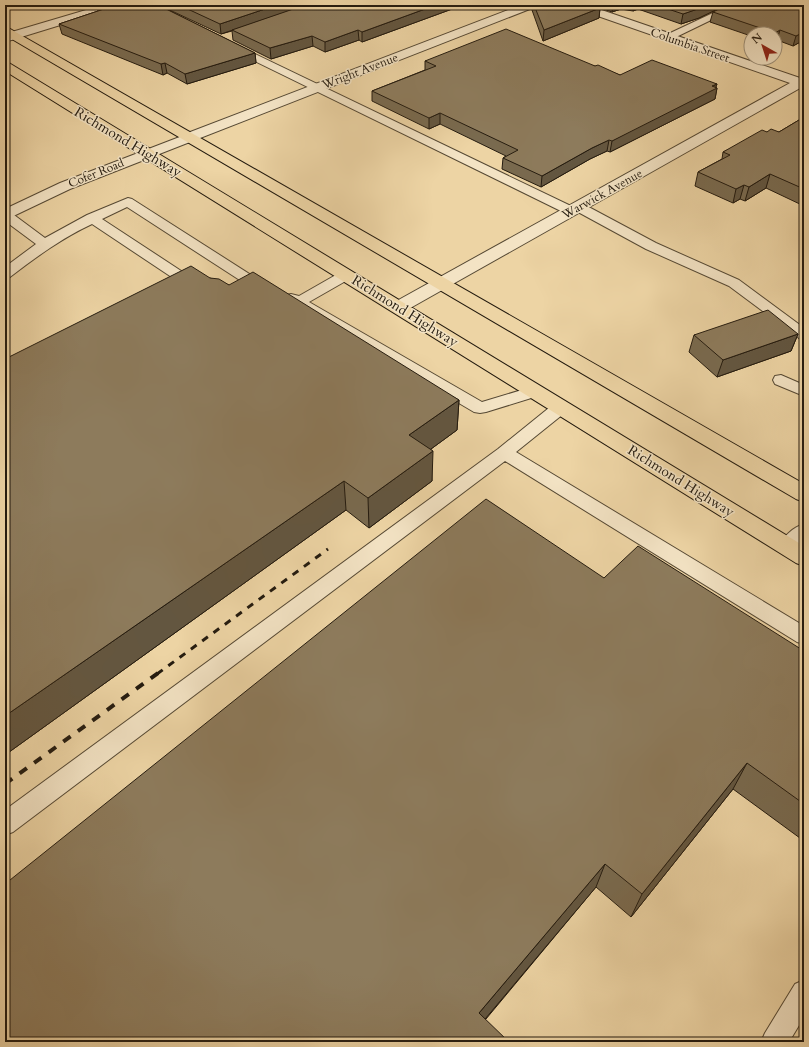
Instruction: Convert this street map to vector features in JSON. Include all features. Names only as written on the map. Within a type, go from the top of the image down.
[{"type":"main road","points":[[8,34],[190,137],[804,494]]},
{"type":"main road","name":"Richmond Highway","points":[[5,66],[561,407],[799,545]]},
{"type":"street","points":[[8,34],[114,5]]},
{"type":"street","name":"Wright Avenue","points":[[190,137],[531,5]]},
{"type":"street","name":"Columbia Street","points":[[576,5],[803,83]]},
{"type":"street","name":"Warwick Avenue","points":[[399,307],[803,83]]},
{"type":"street","name":"Cofer Road","points":[[5,215],[65,186],[190,137]]},
{"type":"lane","points":[[668,37],[737,5]]},
{"type":"lane","points":[[226,44],[576,209],[651,246],[734,283],[801,332]]},
{"type":"lane","points":[[5,274],[45,244],[66,231],[128,202],[251,288],[300,302],[480,408],[535,391]]},
{"type":"lane","points":[[5,215],[45,244]]},
{"type":"lane","points":[[92,218],[210,296]]},
{"type":"lane","points":[[300,302],[346,275]]},
{"type":"lane","points":[[781,380],[804,391]]},
{"type":"lane","points":[[5,824],[504,453],[561,407]]},
{"type":"lane","points":[[504,453],[804,636]]},
{"type":"lane","points":[[774,1042],[804,993]]},
{"type":"building","points":[[96,5],[158,5],[255,53],[185,74],[165,63],[161,64],[59,24],[104,9]]},
{"type":"building","points":[[179,5],[277,5],[220,24]]},
{"type":"building","points":[[305,5],[436,5],[362,32],[358,30],[325,42],[312,36],[270,48],[232,30]]},
{"type":"building","points":[[534,5],[591,5],[600,8],[544,30]]},
{"type":"building","points":[[656,5],[708,5],[683,14]]},
{"type":"building","points":[[727,5],[804,5],[804,32],[796,36],[783,31],[783,26],[754,26],[713,12]]},
{"type":"building","points":[[506,29],[620,75],[652,60],[717,84],[712,86],[717,88],[612,141],[609,140],[592,148],[542,176],[503,158],[518,150],[440,113],[429,118],[372,91],[436,66],[425,61]]},
{"type":"building","points":[[804,117],[804,161],[802,162],[804,163],[804,189],[770,174],[749,187],[744,185],[736,189],[698,172],[730,155],[723,152],[762,130],[767,132],[771,129],[779,132]]},
{"type":"building","points":[[191,266],[210,278],[219,279],[229,285],[253,272],[459,400],[409,435],[433,451],[368,498],[344,481],[5,716],[5,359]]},
{"type":"building","points":[[768,310],[798,334],[723,360],[694,335]]},
{"type":"building","points":[[486,499],[604,578],[638,546],[804,651],[804,804],[747,763],[642,894],[605,864],[479,1013],[509,1042],[5,1042],[5,884]]},
{"type":"railway","points":[[157,674],[328,549]]},
{"type":"railway","points":[[5,784],[158,673]]}]
